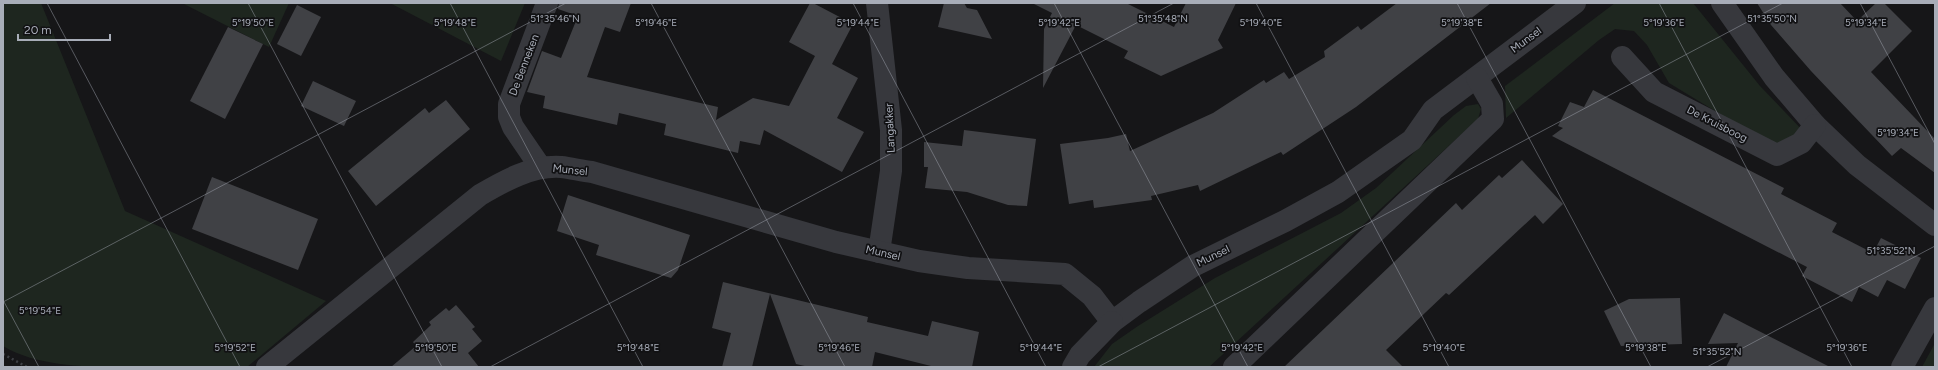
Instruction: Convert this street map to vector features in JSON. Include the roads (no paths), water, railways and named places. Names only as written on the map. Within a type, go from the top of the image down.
[{"type":"street","name":"De Benneken","points":[[541,168],[513,127],[509,118],[509,104],[547,3]]},
{"type":"street","name":"Langakker","points":[[877,3],[891,130],[891,171],[879,252]]},
{"type":"street","name":"Munsel","points":[[267,367],[480,195],[506,180],[541,168],[560,167],[592,172],[836,242],[919,261],[968,268],[1065,274],[1092,296],[1112,322],[1193,266],[1285,221],[1338,192],[1412,140],[1433,110],[1576,3]]},
{"type":"street","points":[[1722,3],[1774,77],[1816,125],[1857,165],[1935,225]]},
{"type":"street","name":"De Kruisboog","points":[[1622,57],[1654,92],[1777,155],[1801,143],[1816,125]]},
{"type":"street","points":[[1234,367],[1493,119],[1492,104],[1477,78]]},
{"type":"street","points":[[1902,367],[1935,308]]},
{"type":"street","points":[[1073,367],[1080,355],[1112,322]]}]
